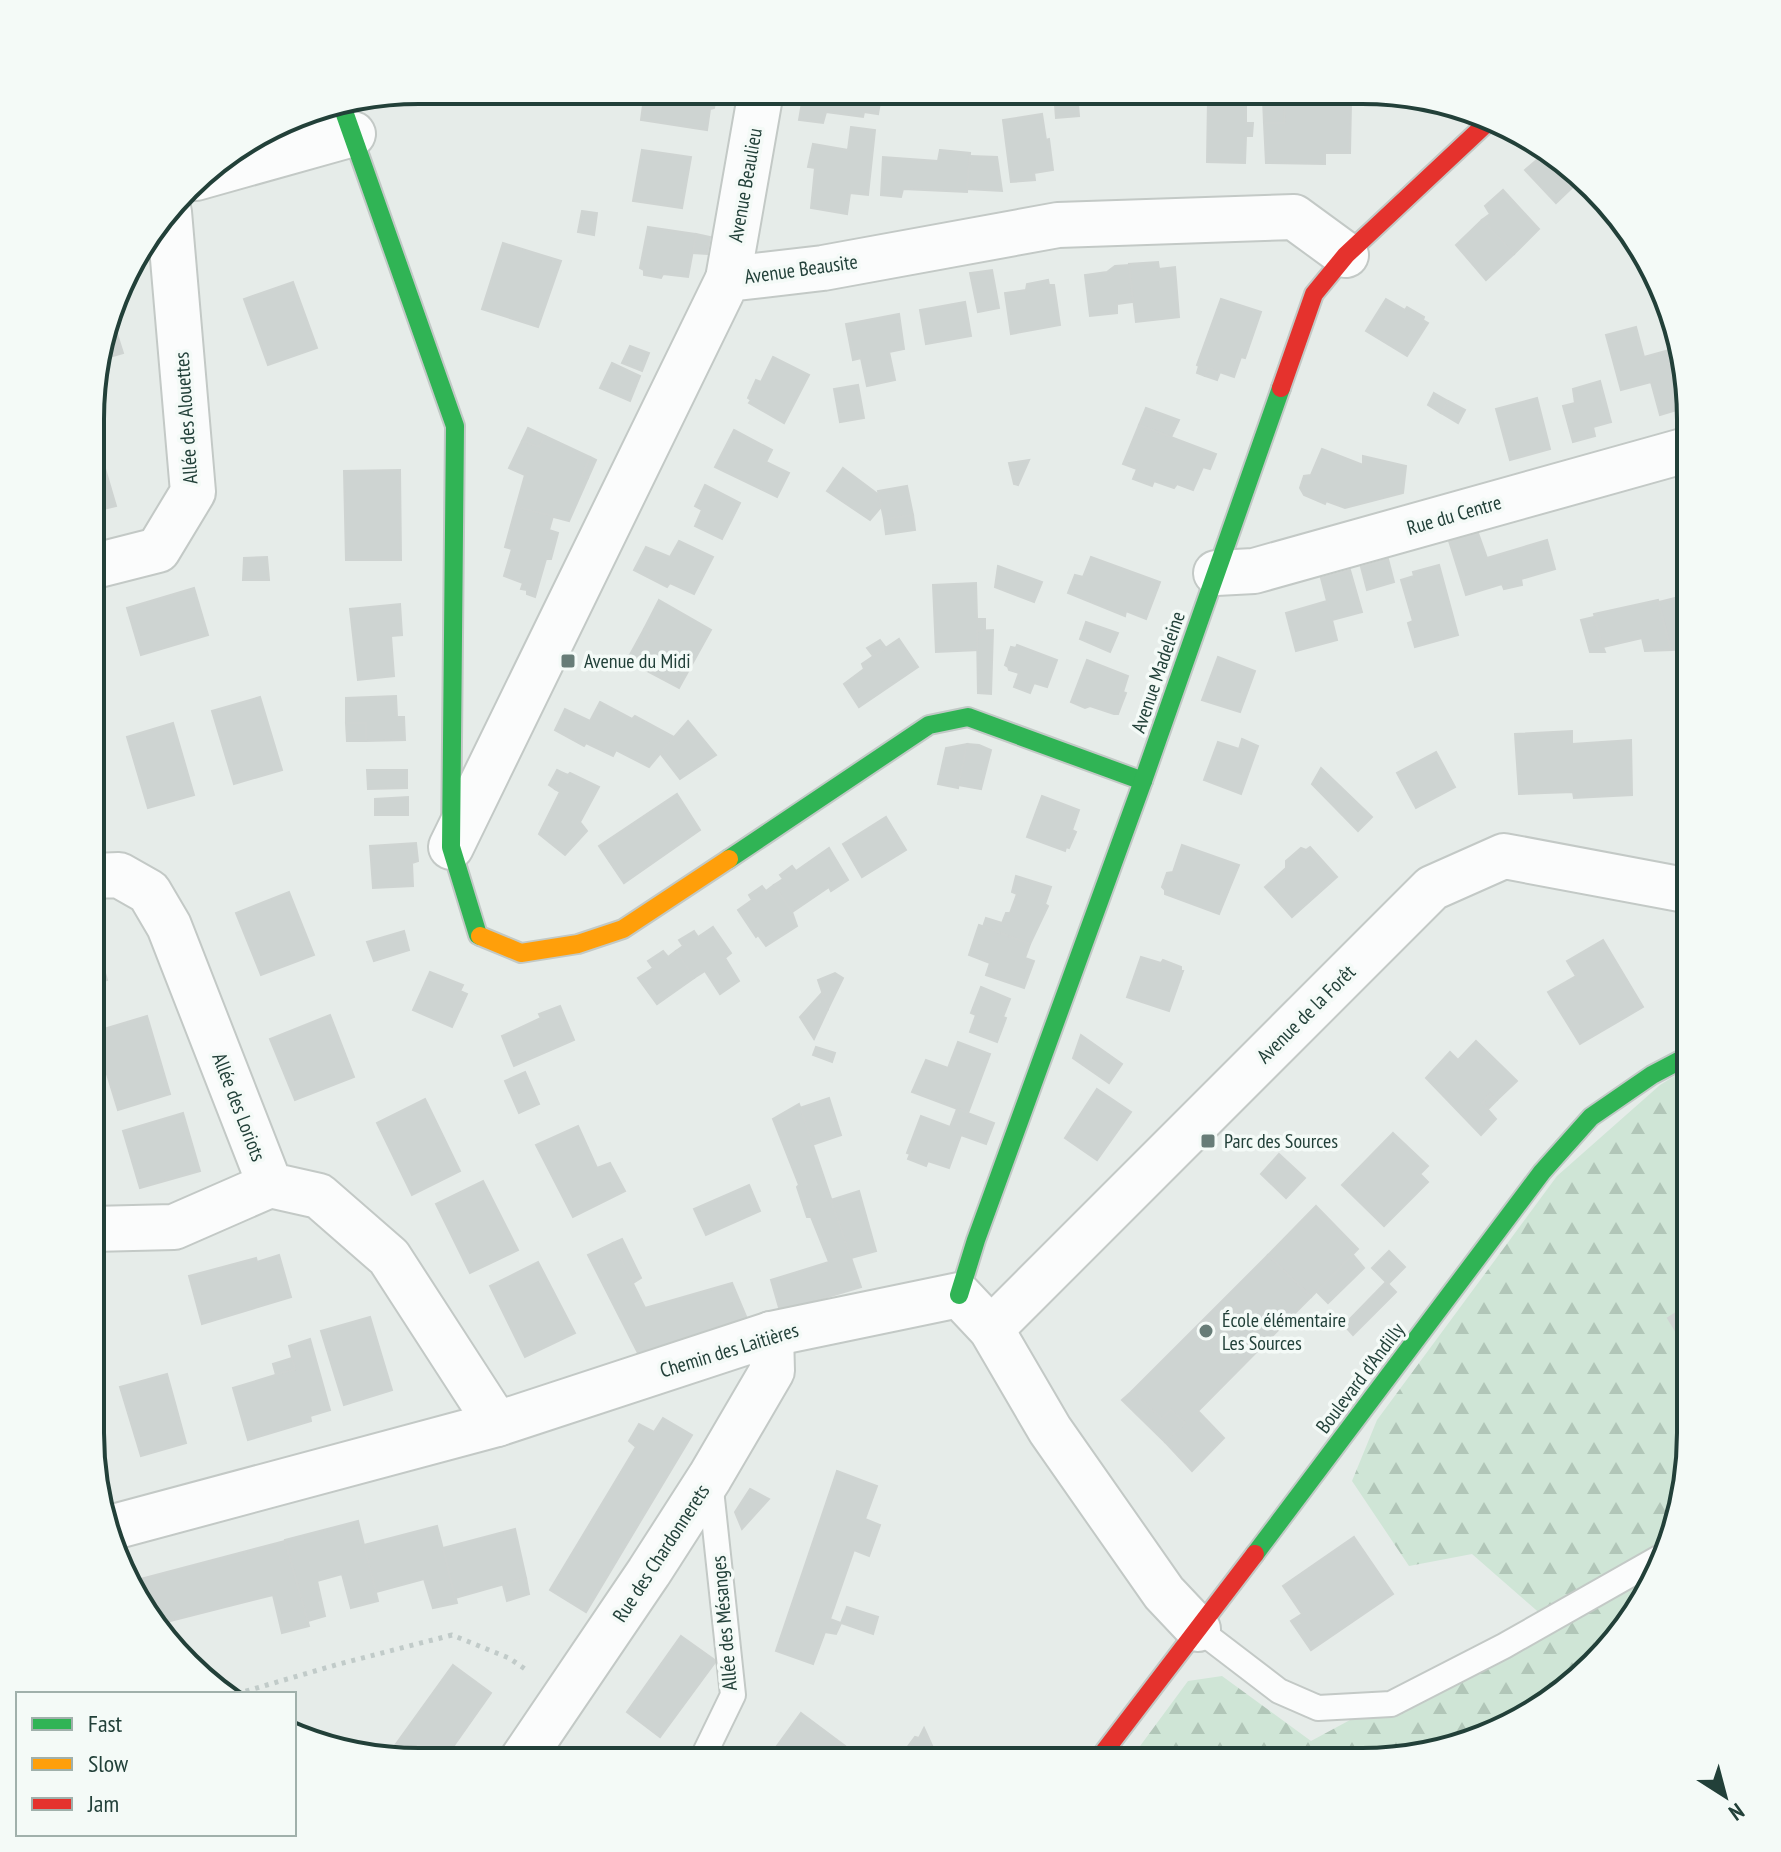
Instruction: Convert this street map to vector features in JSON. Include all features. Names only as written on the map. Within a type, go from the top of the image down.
[{"type":"street","name":"Avenue Beaulieu","points":[[728,279],[759,104]]},
{"type":"street","points":[[238,161],[347,118],[455,426],[451,847],[478,935],[521,953],[578,944],[623,929],[929,725],[968,717],[1143,781]]},
{"type":"street","name":"Avenue Madeleine","points":[[959,1295],[1314,294],[1346,255],[1482,128]]},
{"type":"street","name":"Avenue Beausite","points":[[451,847],[728,279],[823,268],[1058,225],[1294,217],[1346,255]]},
{"type":"street","name":"Allée des Alouettes","points":[[104,564],[158,550],[193,492],[170,226]]},
{"type":"street","name":"Rue du Centre","points":[[1216,573],[1254,571],[1677,453]]},
{"type":"street","name":"Avenue de la Forêt","points":[[991,1329],[1432,888],[1504,856],[1677,889]]},
{"type":"street","name":"Allée des Loriots","points":[[104,876],[119,875],[149,892],[169,926],[270,1185],[319,1196],[389,1257],[497,1424]]},
{"type":"street","name":"Boulevard d'Andilly","points":[[1107,1748],[1542,1172],[1591,1117],[1652,1075],[1677,1062]]},
{"type":"street","points":[[104,1229],[174,1227],[270,1185]]},
{"type":"street","points":[[959,1295],[991,1329],[1050,1430],[1164,1593],[1198,1629]]},
{"type":"street","name":"Chemin des Laitières","points":[[118,1526],[497,1424],[771,1334],[959,1295]]},
{"type":"street","name":"Rue des Chardonnerets","points":[[530,1748],[710,1477],[772,1371],[771,1334]]},
{"type":"lane","name":"Allée des Mésanges","points":[[707,1748],[733,1695],[710,1477]]},
{"type":"lane","points":[[1198,1629],[1279,1691],[1318,1708],[1391,1704],[1504,1646],[1649,1564]]},
{"type":"path","points":[[243,1692],[452,1635],[509,1658],[566,1696]]},
{"type":"green space","points":[[1677,1074],[1676,1454],[1671,1495],[1653,1554],[1635,1591],[1612,1625],[1570,1670],[1537,1695],[1502,1716],[1444,1737],[1403,1745],[1362,1748],[1139,1748],[1188,1681],[1222,1676],[1311,1741],[1543,1616],[1472,1554],[1409,1566],[1352,1481],[1377,1420],[1557,1176],[1660,1085]]},
{"type":"building","points":[[643,104],[715,104],[710,109],[707,130],[641,120]]},
{"type":"building","points":[[802,104],[880,104],[878,114],[864,112],[863,117],[826,112],[823,123],[799,120]]},
{"type":"building","points":[[1055,104],[1078,104],[1079,116],[1056,118]]},
{"type":"building","points":[[1208,104],[1246,104],[1246,123],[1253,123],[1252,136],[1246,136],[1245,163],[1207,162]]},
{"type":"building","points":[[1263,104],[1285,104],[1284,123],[1264,123]]},
{"type":"building","points":[[1285,104],[1351,104],[1350,153],[1325,153],[1325,164],[1266,163],[1264,123],[1284,123]]},
{"type":"building","points":[[1042,114],[1053,170],[1034,173],[1035,180],[1011,182],[1003,120]]},
{"type":"building","points":[[851,127],[875,130],[868,195],[850,193],[847,214],[811,208],[815,168],[808,167],[813,144],[848,150]]},
{"type":"building","points":[[642,150],[691,157],[682,208],[633,201]]},
{"type":"building","points":[[940,150],[970,153],[967,192],[903,189],[901,197],[881,195],[883,157],[938,161]]},
{"type":"building","points":[[970,156],[997,157],[1002,191],[967,189]]},
{"type":"building","points":[[1539,158],[1574,186],[1556,203],[1525,170]]},
{"type":"building","points":[[1503,190],[1539,229],[1514,254],[1482,220],[1490,214],[1485,206]]},
{"type":"building","points":[[582,211],[597,213],[594,235],[578,232]]},
{"type":"building","points":[[1482,220],[1514,254],[1486,280],[1456,245]]},
{"type":"building","points":[[648,227],[696,234],[688,277],[644,275],[644,270],[640,268]]},
{"type":"building","points":[[696,234],[710,237],[707,254],[693,253]]},
{"type":"building","points":[[503,243],[561,261],[538,327],[482,309]]},
{"type":"building","points":[[1158,262],[1159,269],[1175,267],[1179,317],[1136,322],[1129,264]]},
{"type":"building","points":[[1129,265],[1133,302],[1117,304],[1117,313],[1090,316],[1085,275]]},
{"type":"building","points":[[992,270],[999,308],[978,312],[970,273]]},
{"type":"building","points":[[1048,280],[1049,285],[1054,285],[1060,325],[1011,334],[1005,293],[1026,290],[1027,284]]},
{"type":"building","points":[[293,282],[317,348],[268,365],[244,299]]},
{"type":"building","points":[[1221,299],[1261,312],[1245,358],[1241,357],[1234,377],[1208,368],[1205,376],[1197,373],[1197,365]]},
{"type":"building","points":[[1386,299],[1405,310],[1407,307],[1428,323],[1407,356],[1366,331]]},
{"type":"building","points":[[965,302],[971,336],[926,344],[920,310]]},
{"type":"building","points":[[899,314],[904,349],[889,352],[895,380],[867,386],[861,358],[853,360],[846,324]]},
{"type":"building","points":[[1636,327],[1644,357],[1669,350],[1677,410],[1660,415],[1651,382],[1621,390],[1606,335]]},
{"type":"building","points":[[116,332],[123,353],[110,357]]},
{"type":"building","points":[[630,346],[649,353],[642,371],[622,363]]},
{"type":"building","points":[[773,357],[809,375],[784,423],[749,403],[751,400],[748,398],[756,380],[761,382]]},
{"type":"building","points":[[612,363],[640,376],[630,401],[600,388]]},
{"type":"building","points":[[1208,368],[1220,372],[1217,380],[1205,376]]},
{"type":"building","points":[[1600,381],[1611,422],[1593,427],[1595,436],[1573,442],[1563,406],[1575,403],[1573,389]]},
{"type":"building","points":[[858,385],[864,418],[840,422],[834,389]]},
{"type":"building","points":[[1434,393],[1448,401],[1441,413],[1428,405]]},
{"type":"building","points":[[1537,398],[1550,449],[1510,460],[1496,409]]},
{"type":"building","points":[[1448,401],[1465,410],[1458,423],[1441,413]]},
{"type":"building","points":[[1146,408],[1179,420],[1171,437],[1139,425]]},
{"type":"building","points":[[1139,425],[1216,454],[1210,469],[1203,467],[1193,490],[1154,481],[1152,486],[1133,479],[1137,469],[1123,464]]},
{"type":"building","points":[[528,428],[545,436],[539,447],[522,441]]},
{"type":"building","points":[[734,430],[772,450],[766,462],[789,473],[777,497],[715,467]]},
{"type":"building","points":[[545,436],[590,457],[582,476],[588,478],[569,521],[516,507],[525,475],[509,468],[522,441],[539,447]]},
{"type":"building","points":[[1322,449],[1363,465],[1363,456],[1406,466],[1403,493],[1345,508],[1304,495],[1300,488],[1304,476],[1311,475]]},
{"type":"building","points":[[590,457],[596,460],[588,478],[582,476]]},
{"type":"building","points":[[1029,460],[1018,485],[1014,484],[1009,463]]},
{"type":"building","points":[[104,465],[116,506],[104,509]]},
{"type":"building","points":[[843,468],[879,495],[881,507],[870,520],[827,491]]},
{"type":"building","points":[[400,470],[401,560],[346,560],[344,471]]},
{"type":"building","points":[[705,485],[740,503],[722,539],[695,526],[702,510],[695,506]]},
{"type":"building","points":[[907,486],[913,515],[884,519],[878,491]]},
{"type":"building","points":[[516,507],[553,516],[549,530],[558,533],[551,559],[546,559],[535,597],[521,589],[523,583],[504,576],[512,549],[505,547]]},
{"type":"building","points":[[913,515],[915,530],[886,534],[884,519]]},
{"type":"building","points":[[1478,533],[1487,558],[1547,540],[1555,569],[1521,579],[1522,585],[1504,589],[1502,584],[1466,595],[1449,541]]},
{"type":"building","points":[[679,541],[713,557],[694,594],[670,583],[667,587],[634,570],[646,547],[670,557]]},
{"type":"building","points":[[267,557],[269,580],[243,580],[244,558]]},
{"type":"building","points":[[1091,557],[1160,582],[1146,619],[1126,611],[1125,616],[1068,593],[1075,575],[1083,577]]},
{"type":"building","points":[[1388,559],[1394,582],[1367,590],[1361,567]]},
{"type":"building","points":[[1439,565],[1458,635],[1415,647],[1408,623],[1413,621],[1401,580],[1414,576],[1413,572]]},
{"type":"building","points":[[998,566],[1042,582],[1034,602],[995,587]]},
{"type":"building","points":[[1350,570],[1362,612],[1332,620],[1337,640],[1296,651],[1286,613],[1327,601],[1321,578]]},
{"type":"building","points":[[976,583],[977,619],[985,619],[985,630],[977,631],[978,650],[936,652],[933,585]]},
{"type":"building","points":[[194,588],[208,635],[141,655],[127,608]]},
{"type":"building","points":[[1677,598],[1677,650],[1671,650],[1659,602]]},
{"type":"building","points":[[659,600],[711,630],[679,688],[634,664],[651,632],[644,629]]},
{"type":"building","points":[[1658,600],[1671,650],[1645,651],[1642,638],[1603,647],[1594,614]]},
{"type":"building","points":[[400,604],[402,635],[391,636],[394,676],[358,680],[350,609]]},
{"type":"building","points":[[1594,617],[1605,652],[1590,652],[1581,620]]},
{"type":"building","points":[[1086,622],[1118,633],[1110,652],[1080,639]]},
{"type":"building","points":[[644,629],[651,632],[634,664],[627,660]]},
{"type":"building","points":[[993,630],[991,694],[978,693],[977,631]]},
{"type":"building","points":[[899,639],[918,667],[859,707],[844,684],[864,669],[862,664]]},
{"type":"building","points":[[880,640],[886,648],[873,656],[867,648]]},
{"type":"building","points":[[1017,645],[1057,660],[1047,687],[1034,683],[1030,693],[1014,687],[1019,673],[1005,665],[1011,647],[1016,648]]},
{"type":"building","points":[[1218,657],[1255,671],[1240,712],[1202,700]]},
{"type":"building","points":[[1087,660],[1128,676],[1118,714],[1071,702]]},
{"type":"building","points":[[396,696],[397,717],[404,717],[405,740],[366,741],[366,723],[346,723],[346,698]]},
{"type":"building","points":[[260,697],[282,770],[234,784],[212,711]]},
{"type":"building","points":[[600,702],[674,737],[649,767],[616,750],[613,756],[586,743],[584,746],[555,730],[565,709],[590,721]]},
{"type":"building","points":[[688,721],[716,755],[680,779],[660,753]]},
{"type":"building","points":[[173,723],[194,795],[148,808],[127,737]]},
{"type":"building","points":[[346,723],[366,723],[366,741],[347,741]]},
{"type":"building","points":[[1572,731],[1572,744],[1631,740],[1632,795],[1574,798],[1573,792],[1519,794],[1515,734]]},
{"type":"building","points":[[1242,739],[1258,746],[1241,794],[1204,780],[1218,742],[1239,749]]},
{"type":"building","points":[[967,744],[991,750],[981,789],[958,785]]},
{"type":"building","points":[[967,744],[958,788],[938,784],[946,748]]},
{"type":"building","points":[[1436,752],[1455,787],[1416,808],[1397,773]]},
{"type":"building","points":[[1321,768],[1372,817],[1358,831],[1312,784]]},
{"type":"building","points":[[367,770],[407,770],[407,788],[368,789]]},
{"type":"building","points":[[557,770],[563,773],[555,789],[549,785]]},
{"type":"building","points":[[563,773],[570,773],[599,787],[580,822],[587,831],[565,855],[539,834],[560,792],[555,789]]},
{"type":"building","points":[[677,794],[700,830],[624,883],[599,846]]},
{"type":"building","points":[[1042,796],[1079,810],[1072,830],[1076,832],[1065,851],[1027,837]]},
{"type":"building","points":[[408,797],[408,815],[375,815],[375,799]]},
{"type":"building","points":[[886,817],[906,850],[862,877],[843,844]]},
{"type":"building","points":[[416,843],[418,861],[412,863],[413,886],[373,888],[370,846]]},
{"type":"building","points":[[1182,845],[1239,865],[1219,914],[1165,894],[1162,887],[1167,873],[1173,872]]},
{"type":"building","points":[[1310,847],[1337,877],[1292,917],[1265,887],[1286,868],[1286,861],[1301,848],[1306,850]]},
{"type":"building","points":[[829,848],[848,880],[831,891],[829,887],[792,912],[774,885],[783,879],[780,875],[792,866],[796,871]]},
{"type":"building","points":[[1016,876],[1051,887],[1045,904],[1048,906],[1030,944],[983,927],[986,918],[1002,923],[1006,913],[1010,913],[1017,894],[1012,892]]},
{"type":"building","points":[[774,885],[792,912],[797,926],[766,946],[738,910],[752,900],[749,895],[762,886],[766,891]]},
{"type":"building","points":[[289,892],[314,955],[261,975],[236,913]]},
{"type":"building","points":[[979,925],[1030,944],[1025,958],[1034,961],[1024,988],[986,975],[990,963],[969,955]]},
{"type":"building","points":[[713,927],[731,953],[725,958],[739,981],[720,994],[705,971],[694,978],[676,951],[683,946],[679,940],[694,931],[698,937]]},
{"type":"building","points":[[404,931],[409,950],[374,961],[367,942]]},
{"type":"building","points":[[1603,940],[1643,1007],[1580,1044],[1548,992],[1576,976],[1567,961]]},
{"type":"building","points":[[663,951],[668,957],[676,951],[694,978],[657,1004],[638,978],[653,968],[648,961]]},
{"type":"building","points":[[1141,957],[1161,963],[1163,960],[1181,967],[1183,971],[1169,1011],[1127,997]]},
{"type":"building","points":[[430,972],[463,985],[460,991],[467,994],[452,1027],[413,1010]]},
{"type":"building","points":[[835,973],[843,978],[828,1009],[818,980]]},
{"type":"building","points":[[981,987],[1010,999],[997,1042],[970,1032],[976,1015],[971,1013]]},
{"type":"building","points":[[822,993],[828,1009],[814,1039],[800,1017]]},
{"type":"building","points":[[560,1006],[574,1040],[514,1066],[502,1036],[541,1018],[539,1014]]},
{"type":"building","points":[[330,1015],[354,1077],[295,1100],[270,1039]]},
{"type":"building","points":[[147,1016],[170,1094],[118,1110],[104,1064],[104,1029]]},
{"type":"building","points":[[1081,1035],[1122,1064],[1109,1083],[1073,1058]]},
{"type":"building","points":[[1476,1041],[1517,1081],[1497,1100],[1490,1094],[1482,1103],[1496,1119],[1481,1135],[1426,1078],[1450,1052],[1458,1060]]},
{"type":"building","points":[[958,1042],[990,1054],[968,1113],[912,1092],[926,1060],[948,1068]]},
{"type":"building","points":[[816,1047],[835,1053],[832,1062],[813,1055]]},
{"type":"building","points":[[525,1072],[539,1104],[519,1113],[505,1081]]},
{"type":"building","points":[[1097,1089],[1131,1112],[1097,1160],[1065,1138]]},
{"type":"building","points":[[1490,1094],[1497,1100],[1488,1109],[1482,1103]]},
{"type":"building","points":[[829,1098],[841,1135],[812,1145],[800,1108]]},
{"type":"building","points":[[425,1099],[460,1171],[412,1195],[377,1123]]},
{"type":"building","points":[[799,1104],[861,1287],[780,1311],[771,1280],[829,1262],[811,1217],[807,1217],[797,1187],[799,1185],[773,1119]]},
{"type":"building","points":[[957,1109],[994,1123],[986,1144],[961,1135],[949,1168],[928,1161],[926,1166],[908,1159],[910,1154],[907,1153],[921,1116],[950,1127]]},
{"type":"building","points":[[183,1113],[200,1171],[140,1188],[123,1131]]},
{"type":"building","points":[[578,1126],[597,1168],[610,1163],[625,1191],[573,1217],[536,1145]]},
{"type":"building","points":[[1393,1133],[1428,1166],[1420,1174],[1428,1182],[1384,1226],[1342,1185]]},
{"type":"building","points":[[1279,1154],[1305,1178],[1286,1198],[1261,1174]]},
{"type":"building","points":[[483,1181],[518,1250],[470,1273],[436,1204]]},
{"type":"building","points":[[749,1185],[760,1211],[706,1235],[694,1209]]},
{"type":"building","points":[[859,1191],[876,1251],[851,1258],[831,1200]]},
{"type":"building","points":[[1316,1206],[1358,1249],[1311,1297],[1268,1255]]},
{"type":"building","points":[[622,1239],[641,1278],[633,1283],[613,1243]]},
{"type":"building","points":[[613,1243],[645,1308],[732,1283],[748,1321],[638,1353],[588,1255]]},
{"type":"building","points":[[1389,1251],[1405,1267],[1388,1284],[1372,1268]]},
{"type":"building","points":[[279,1255],[291,1297],[202,1324],[189,1276]]},
{"type":"building","points":[[1268,1255],[1311,1297],[1198,1411],[1224,1438],[1192,1471],[1165,1442],[1185,1423],[1171,1410],[1162,1419],[1132,1391]]},
{"type":"building","points":[[1353,1255],[1364,1268],[1328,1303],[1317,1292]]},
{"type":"building","points":[[538,1262],[575,1333],[525,1357],[490,1286]]},
{"type":"building","points":[[1386,1282],[1396,1292],[1353,1335],[1344,1325]]},
{"type":"building","points":[[1677,1312],[1677,1333],[1668,1318]]},
{"type":"building","points":[[370,1317],[392,1390],[344,1405],[321,1331]]},
{"type":"building","points":[[310,1339],[330,1410],[310,1416],[311,1421],[248,1440],[233,1388],[295,1369],[289,1346]]},
{"type":"building","points":[[292,1358],[295,1369],[276,1375],[273,1364]]},
{"type":"building","points":[[167,1374],[186,1443],[141,1456],[120,1387]]},
{"type":"building","points":[[1132,1391],[1162,1419],[1171,1410],[1185,1423],[1165,1442],[1122,1400]]},
{"type":"building","points":[[663,1418],[692,1435],[586,1612],[550,1590],[636,1447],[629,1441],[639,1424],[654,1432]]},
{"type":"building","points":[[837,1471],[877,1486],[865,1519],[880,1525],[869,1556],[854,1550],[830,1619],[841,1623],[836,1634],[825,1632],[813,1664],[776,1651]]},
{"type":"building","points":[[750,1489],[769,1499],[742,1529],[735,1512]]},
{"type":"building","points":[[358,1521],[378,1601],[351,1608],[342,1574],[317,1581],[325,1616],[308,1621],[285,1540]]},
{"type":"building","points":[[437,1526],[457,1603],[433,1608],[424,1579],[376,1592],[364,1545]]},
{"type":"building","points":[[515,1529],[526,1578],[455,1598],[443,1548]]},
{"type":"building","points":[[1354,1537],[1393,1594],[1311,1650],[1291,1621],[1302,1614],[1283,1586]]},
{"type":"building","points":[[285,1541],[309,1626],[282,1633],[273,1595],[167,1622],[139,1579]]},
{"type":"building","points":[[526,1578],[529,1594],[507,1601],[503,1585]]},
{"type":"building","points":[[847,1607],[878,1617],[873,1634],[841,1623]]},
{"type":"building","points":[[681,1636],[716,1661],[660,1737],[627,1712]]},
{"type":"building","points":[[453,1665],[491,1693],[452,1748],[394,1747]]},
{"type":"building","points":[[801,1713],[845,1746],[843,1748],[775,1748]]},
{"type":"building","points":[[924,1728],[933,1748],[907,1748],[915,1737],[919,1738]]},
{"type":"traffic: fast","points":[[345,113],[455,426],[451,847],[480,936]]},
{"type":"traffic: fast","points":[[959,1295],[1281,388]]},
{"type":"traffic: fast","points":[[729,859],[929,725],[968,717],[1143,781]]},
{"type":"traffic: fast","points":[[1255,1554],[1542,1172],[1591,1117],[1652,1075],[1677,1062]]},
{"type":"traffic: slow","points":[[480,936],[521,953],[578,944],[623,929],[729,859]]},
{"type":"traffic: jam","points":[[1281,388],[1314,294],[1346,255],[1482,128]]},
{"type":"traffic: jam","points":[[1107,1748],[1255,1554]]},
{"type":"place","name":"Avenue du Midi","points":[[568,661]]},
{"type":"place","name":"Parc des Sources","points":[[1208,1141]]},
{"type":"place","name":"École élémentaire Les Sources","points":[[1206,1331]]}]
